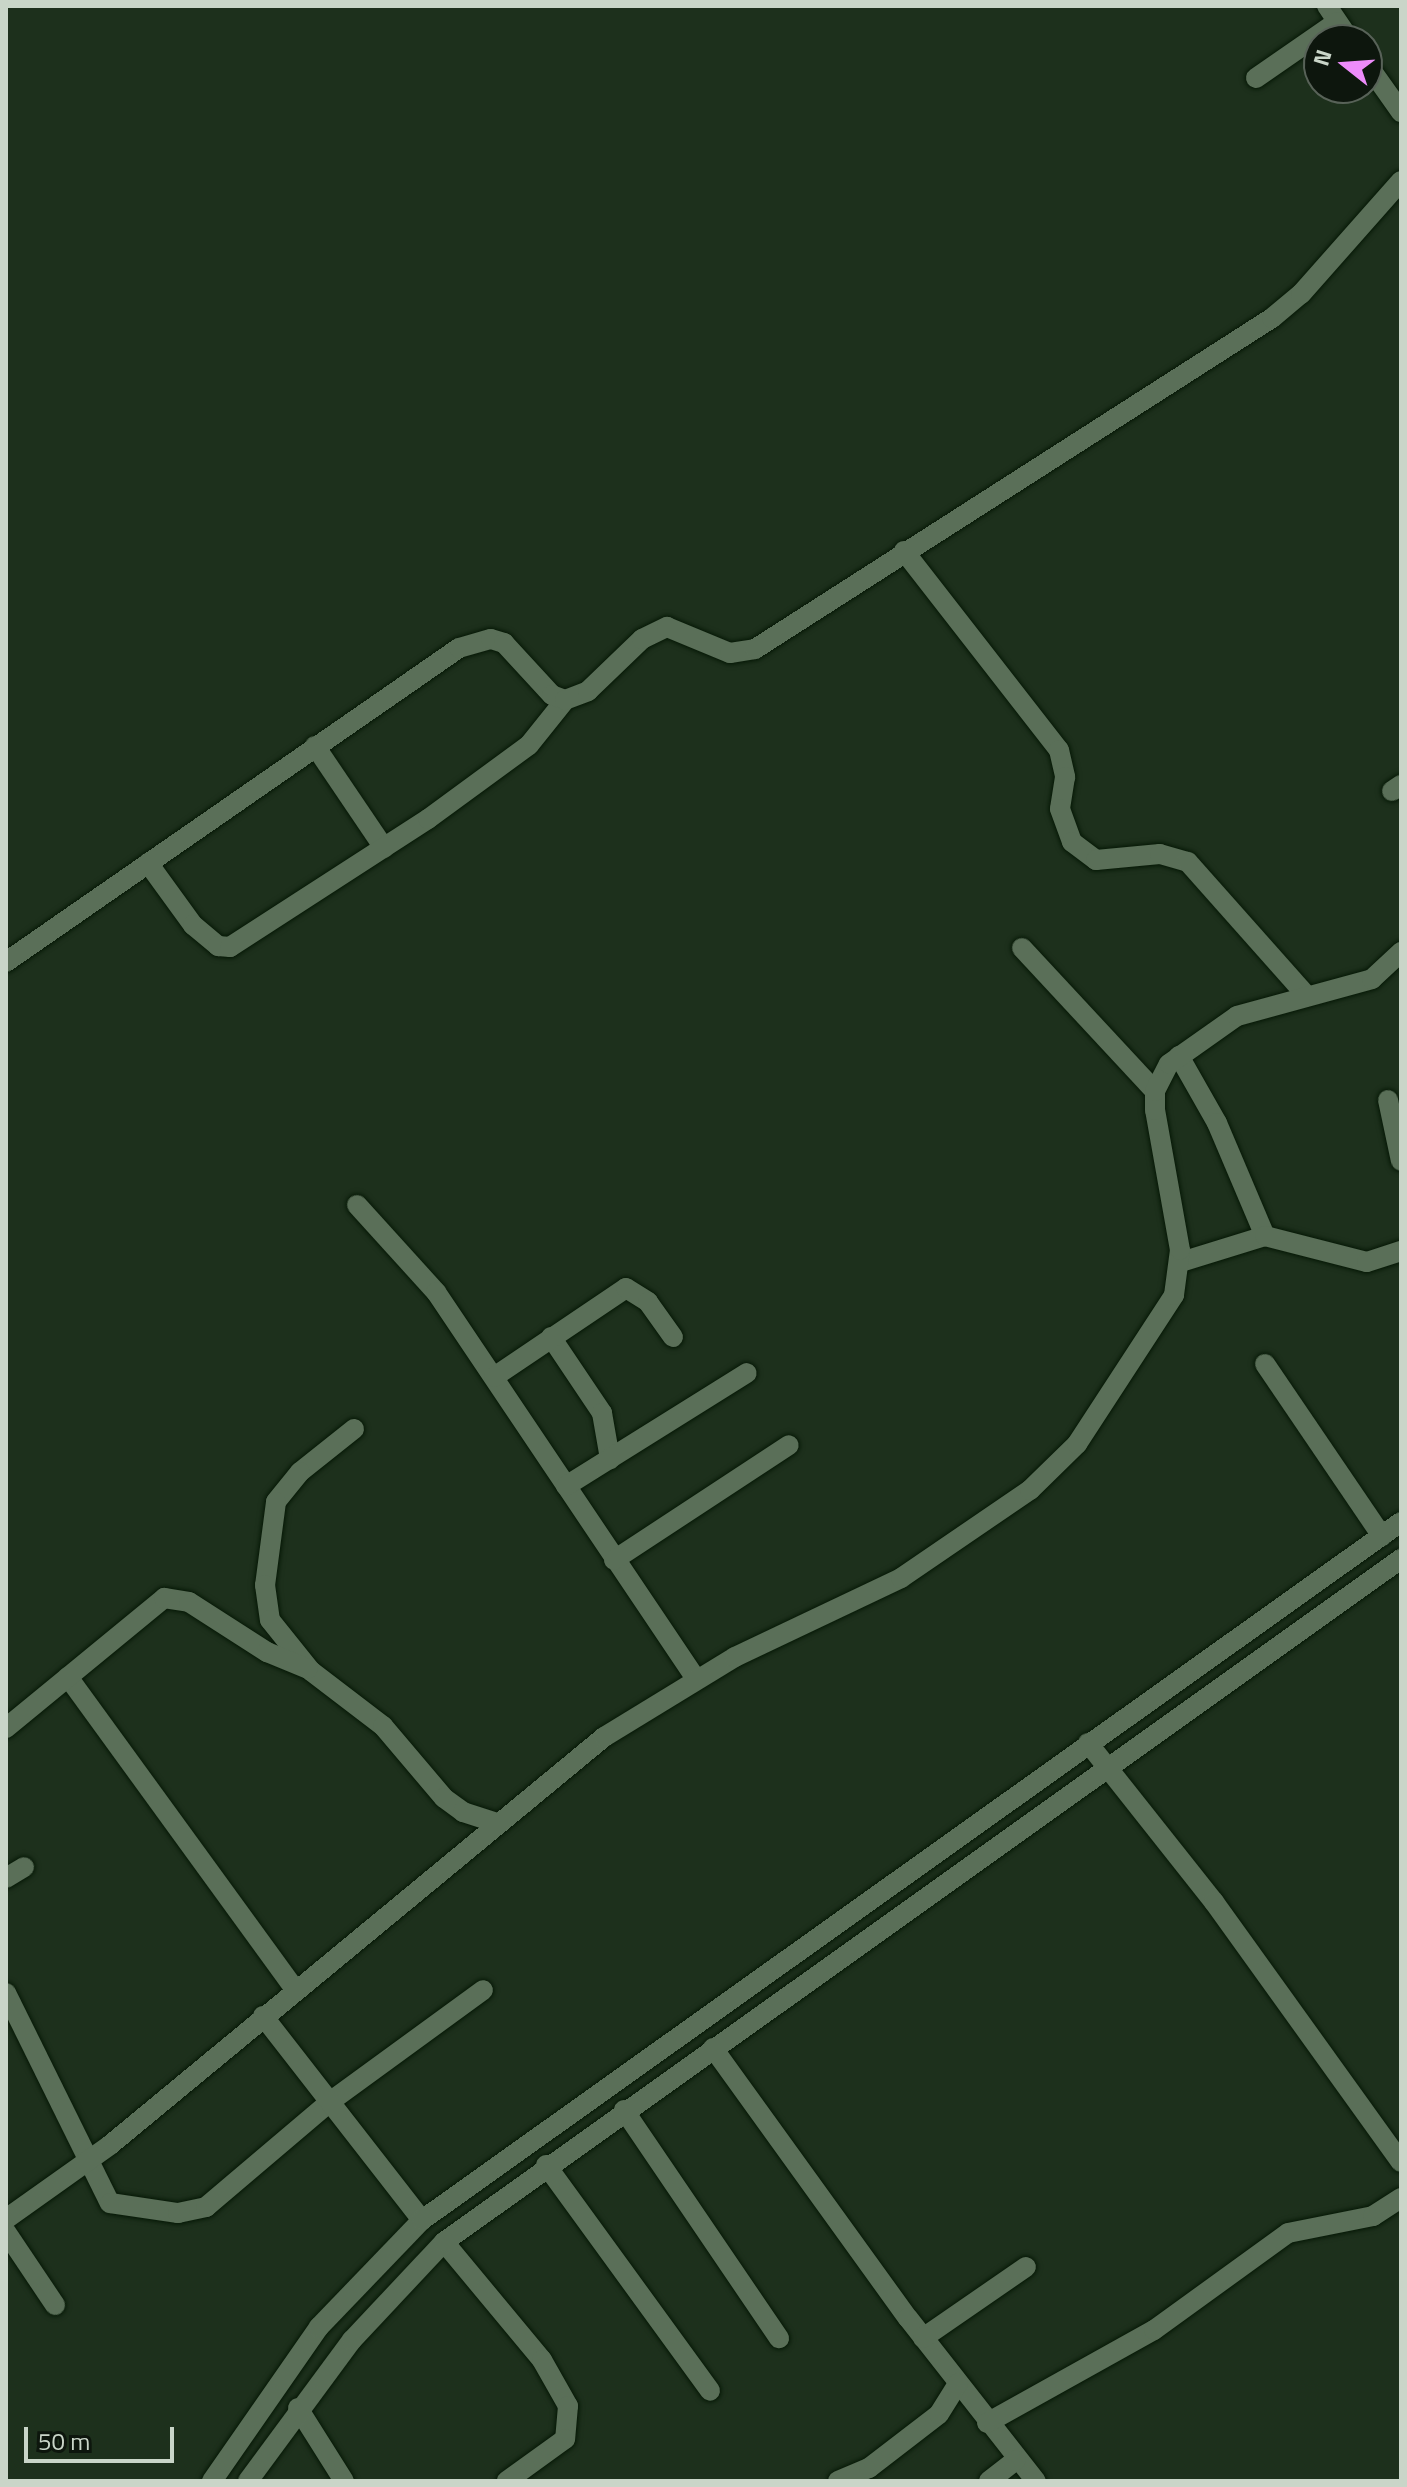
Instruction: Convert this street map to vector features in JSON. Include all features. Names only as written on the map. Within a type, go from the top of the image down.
[{"type":"street","points":[[1256,78],[1332,14]]},
{"type":"street","points":[[1383,87],[1401,112]]},
{"type":"street","points":[[148,863],[193,925],[218,946],[230,947],[384,848],[529,745],[565,700],[588,691],[642,639],[667,627],[730,653],[755,649],[1272,318],[1301,294],[1401,181]]},
{"type":"street","points":[[904,551],[1059,750],[1065,777],[1060,809],[1072,842],[1096,860],[1160,854],[1188,862],[1307,996]]},
{"type":"street","points":[[6,962],[315,746],[477,640],[504,643],[552,695],[565,700]]},
{"type":"street","points":[[315,746],[384,848]]},
{"type":"street","points":[[6,2219],[87,2161],[604,1737],[696,1679],[901,1578],[1030,1490],[1077,1444],[1105,1393],[1165,1313],[1181,1262],[1155,1091],[1022,948]]},
{"type":"street","points":[[1155,1091],[1179,1056],[1237,1016],[1372,979],[1401,952]]},
{"type":"street","points":[[1179,1056],[1217,1123],[1265,1236]]},
{"type":"street","points":[[1388,1100],[1401,1161]]},
{"type":"street","points":[[357,1205],[436,1292],[696,1679]]},
{"type":"street","points":[[1181,1262],[1265,1236],[1367,1262],[1401,1251]]},
{"type":"street","points":[[494,1377],[626,1288],[648,1302],[673,1337]]},
{"type":"street","points":[[551,1337],[602,1413],[610,1459]]},
{"type":"street","points":[[1265,1364],[1382,1536]]},
{"type":"street","points":[[566,1486],[747,1373]]},
{"type":"street","points":[[311,1671],[270,1620],[265,1603],[270,1522],[286,1487],[354,1429]]},
{"type":"street","points":[[614,1560],[789,1445]]},
{"type":"street","points":[[248,2481],[298,2408],[444,2242],[546,2165],[713,2048],[1401,1522]]},
{"type":"street","points":[[212,2481],[319,2327],[422,2220],[1097,1754],[1401,1559]]},
{"type":"street","points":[[6,1728],[153,1604],[175,1597],[311,1671],[383,1726],[444,1798],[463,1812],[496,1823]]},
{"type":"street","points":[[68,1677],[295,1990]]},
{"type":"street","points":[[1097,1754],[1214,1902],[1401,2162]]},
{"type":"street","points":[[6,1993],[13,2029],[103,2194],[120,2209],[196,2211],[331,2101],[483,1990]]},
{"type":"street","points":[[263,2016],[422,2220]]},
{"type":"street","points":[[713,2048],[923,2338],[1016,2460],[1036,2481]]},
{"type":"street","points":[[624,2110],[779,2338]]},
{"type":"street","points":[[546,2165],[710,2391]]},
{"type":"street","points":[[987,2423],[1154,2330],[1288,2233],[1373,2216],[1401,2198]]},
{"type":"street","points":[[6,2232],[55,2305]]},
{"type":"street","points":[[444,2242],[542,2360],[568,2406],[565,2439],[507,2481]]},
{"type":"street","points":[[923,2338],[1026,2267]]},
{"type":"street","points":[[838,2481],[869,2468],[939,2414],[958,2384]]},
{"type":"street","points":[[298,2408],[344,2481]]},
{"type":"street","points":[[989,2481],[1016,2460]]}]
